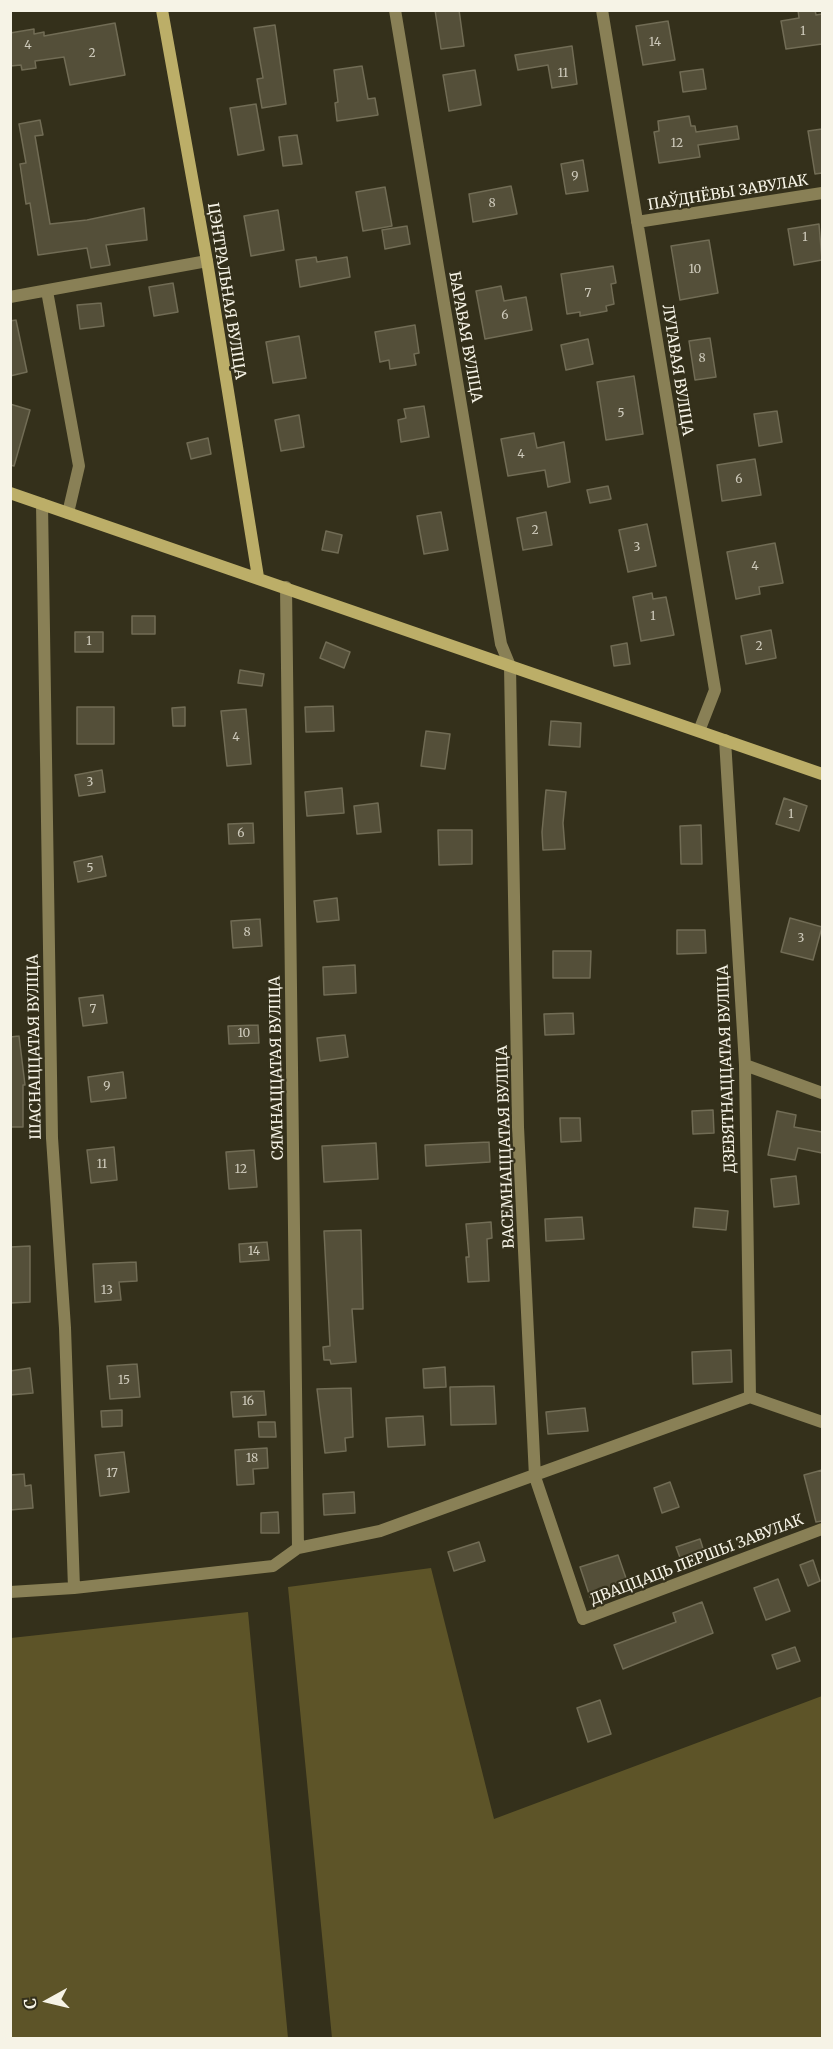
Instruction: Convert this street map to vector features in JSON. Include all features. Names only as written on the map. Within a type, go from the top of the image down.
[{"type":"main road","name":"ЦЭНТРАЛЬНАЯ ВУЛІЦА","points":[[162,10],[207,261],[258,577]]},
{"type":"main road","points":[[10,493],[286,586],[822,774]]},
{"type":"street","name":"БАРАВАЯ ВУЛІЦА","points":[[395,10],[501,644],[510,666]]},
{"type":"street","name":"ЛУГАВАЯ ВУЛІЦА","points":[[602,10],[715,690],[699,731]]},
{"type":"street","name":"ПАЎДНЁВЫ ЗАВУЛАК","points":[[638,222],[822,194]]},
{"type":"street","points":[[10,297],[207,261]]},
{"type":"street","points":[[47,291],[79,466],[68,513]]},
{"type":"street","name":"ШАСНАЦЦАТАЯ ВУЛІЦА","points":[[42,504],[52,1138],[65,1328],[74,1588]]},
{"type":"street","name":"СЯМНАЦЦАТАЯ ВУЛІЦА","points":[[286,586],[298,1548]]},
{"type":"street","name":"ВАСЕМНАЦЦАТАЯ ВУЛІЦА","points":[[510,666],[518,1127],[535,1477],[583,1619]]},
{"type":"street","name":"ДЗЕВЯТНАЦЦАТАЯ ВУЛІЦА","points":[[725,740],[745,1065],[750,1396]]},
{"type":"street","points":[[745,1065],[822,1093]]},
{"type":"street","points":[[10,1592],[74,1588],[273,1566],[298,1548],[380,1531],[535,1477],[750,1396],[822,1422]]},
{"type":"street","name":"ДВАЦЦАЦЬ ПЕРШЫ ЗАВУЛАК","points":[[583,1619],[822,1529]]},
{"type":"shaded area","points":[[431,1568],[494,1819],[822,1696],[822,2038],[332,2038],[288,1587]]},
{"type":"shaded area","points":[[248,1612],[288,2038],[11,2038],[11,1638]]},
{"type":"building","points":[[435,10],[459,10],[464,46],[441,49]]},
{"type":"building","points":[[798,10],[815,10],[816,15],[822,14],[822,44],[786,49],[781,21],[799,18]]},
{"type":"building","points":[[668,21],[675,60],[643,65],[636,26]]},
{"type":"building","points":[[115,23],[125,75],[70,85],[64,57],[35,61],[36,68],[22,70],[21,65],[10,66],[10,33],[34,29],[34,34],[44,32],[44,36]]},
{"type":"building","points":[[275,25],[286,104],[262,108],[257,79],[263,78],[254,28]]},
{"type":"building","points":[[572,46],[577,84],[552,88],[548,65],[518,70],[515,55]]},
{"type":"building","points":[[362,66],[368,99],[375,98],[378,115],[337,121],[335,103],[338,102],[334,70]]},
{"type":"building","points":[[703,69],[706,89],[683,92],[680,72]]},
{"type":"building","points":[[475,70],[481,105],[449,111],[443,75]]},
{"type":"building","points":[[256,104],[264,150],[238,155],[230,108]]},
{"type":"building","points":[[689,116],[691,126],[695,126],[696,132],[737,126],[739,139],[698,145],[700,157],[659,163],[654,132],[659,131],[658,121]]},
{"type":"building","points":[[40,120],[43,135],[35,136],[50,224],[87,220],[144,208],[147,240],[106,245],[110,265],[91,268],[87,248],[38,255],[30,203],[26,204],[20,164],[26,163],[19,124]]},
{"type":"building","points":[[822,129],[822,173],[815,174],[808,131]]},
{"type":"building","points":[[297,135],[302,164],[283,166],[279,137]]},
{"type":"building","points":[[583,160],[588,191],[566,194],[561,164]]},
{"type":"building","points":[[511,186],[517,214],[473,222],[469,194]]},
{"type":"building","points":[[385,187],[392,226],[363,231],[356,192]]},
{"type":"building","points":[[278,210],[284,250],[251,256],[244,216]]},
{"type":"building","points":[[819,224],[822,260],[794,265],[788,229]]},
{"type":"building","points":[[407,226],[410,244],[385,249],[382,230]]},
{"type":"building","points":[[709,240],[718,293],[680,300],[671,246]]},
{"type":"building","points":[[316,257],[317,262],[347,257],[350,277],[300,287],[296,260]]},
{"type":"building","points":[[613,266],[616,283],[611,284],[614,304],[606,306],[607,311],[580,316],[580,312],[567,314],[561,274]]},
{"type":"building","points":[[173,283],[178,312],[154,316],[149,287]]},
{"type":"building","points":[[501,286],[504,301],[526,297],[532,330],[485,339],[476,291]]},
{"type":"building","points":[[101,303],[104,326],[80,329],[77,305]]},
{"type":"building","points":[[16,320],[27,372],[10,376],[10,321]]},
{"type":"building","points":[[415,325],[419,353],[414,354],[416,365],[390,369],[389,360],[380,362],[375,332]]},
{"type":"building","points":[[299,336],[306,378],[273,383],[266,342]]},
{"type":"building","points":[[710,338],[716,377],[695,380],[689,341]]},
{"type":"building","points":[[588,339],[593,364],[566,370],[561,345]]},
{"type":"building","points":[[634,376],[643,434],[606,440],[597,382]]},
{"type":"building","points":[[10,404],[30,410],[14,466],[10,465]]},
{"type":"building","points":[[424,406],[429,437],[401,442],[398,420],[406,418],[404,409]]},
{"type":"building","points":[[777,411],[782,442],[759,446],[754,414]]},
{"type":"building","points":[[299,415],[304,447],[281,451],[275,420]]},
{"type":"building","points":[[534,433],[537,448],[564,442],[570,482],[548,487],[545,470],[508,476],[501,439]]},
{"type":"building","points":[[208,438],[211,454],[191,459],[187,443]]},
{"type":"building","points":[[755,459],[761,495],[722,501],[717,465]]},
{"type":"building","points":[[608,486],[611,499],[590,503],[587,490]]},
{"type":"building","points":[[441,512],[448,550],[424,554],[417,516]]},
{"type":"building","points":[[546,512],[552,545],[523,550],[517,518]]},
{"type":"building","points":[[647,524],[656,566],[628,572],[619,530]]},
{"type":"building","points":[[326,531],[342,535],[338,553],[322,550]]},
{"type":"building","points":[[775,543],[783,583],[759,587],[760,594],[736,599],[727,552]]},
{"type":"building","points":[[652,593],[653,599],[666,597],[674,635],[641,641],[633,597]]},
{"type":"building","points":[[132,616],[155,616],[155,634],[132,634]]},
{"type":"building","points":[[771,630],[776,658],[746,664],[741,636]]},
{"type":"building","points":[[75,632],[103,632],[103,652],[75,652]]},
{"type":"building","points":[[326,642],[350,652],[344,668],[320,658]]},
{"type":"building","points":[[627,643],[630,664],[614,666],[611,646]]},
{"type":"building","points":[[240,670],[264,674],[262,686],[238,683]]},
{"type":"building","points":[[333,706],[334,731],[306,732],[305,707]]},
{"type":"building","points":[[77,707],[114,707],[114,744],[77,744]]},
{"type":"building","points":[[185,707],[185,726],[173,726],[172,708]]},
{"type":"building","points":[[246,709],[251,764],[227,766],[221,711]]},
{"type":"building","points":[[551,721],[581,723],[580,747],[549,745]]},
{"type":"building","points":[[426,731],[450,734],[445,769],[421,766]]},
{"type":"building","points":[[102,770],[105,792],[79,796],[75,775]]},
{"type":"building","points":[[342,788],[344,813],[307,816],[305,792]]},
{"type":"building","points":[[546,790],[566,792],[563,823],[565,849],[543,850],[542,832]]},
{"type":"building","points":[[784,798],[807,806],[799,831],[776,824]]},
{"type":"building","points":[[378,803],[381,832],[357,834],[354,806]]},
{"type":"building","points":[[253,823],[254,843],[229,844],[228,824]]},
{"type":"building","points":[[701,825],[702,864],[681,864],[680,826]]},
{"type":"building","points":[[438,830],[472,830],[472,864],[439,865]]},
{"type":"building","points":[[102,856],[106,876],[78,882],[74,862]]},
{"type":"building","points":[[337,898],[339,920],[317,922],[314,901]]},
{"type":"building","points":[[790,918],[822,927],[813,960],[781,952]]},
{"type":"building","points":[[260,919],[262,946],[233,948],[231,921]]},
{"type":"building","points":[[677,930],[705,930],[706,953],[677,954]]},
{"type":"building","points":[[553,951],[591,951],[590,978],[553,978]]},
{"type":"building","points":[[355,965],[356,993],[324,995],[323,967]]},
{"type":"building","points":[[103,995],[107,1023],[83,1026],[79,998]]},
{"type":"building","points":[[573,1013],[574,1034],[545,1035],[544,1014]]},
{"type":"building","points":[[258,1025],[259,1043],[229,1044],[228,1026]]},
{"type":"building","points":[[345,1035],[348,1057],[320,1061],[317,1038]]},
{"type":"building","points":[[19,1036],[25,1085],[23,1085],[23,1127],[10,1127],[10,1037]]},
{"type":"building","points":[[123,1072],[126,1098],[91,1102],[88,1077]]},
{"type":"building","points":[[713,1110],[714,1133],[693,1134],[692,1111]]},
{"type":"building","points":[[777,1111],[796,1115],[794,1127],[822,1132],[822,1153],[798,1148],[795,1160],[768,1155]]},
{"type":"building","points":[[560,1118],[580,1118],[581,1141],[561,1142]]},
{"type":"building","points":[[489,1142],[490,1162],[426,1166],[425,1145]]},
{"type":"building","points":[[376,1143],[378,1179],[324,1182],[322,1146]]},
{"type":"building","points":[[114,1147],[117,1180],[91,1183],[87,1150]]},
{"type":"building","points":[[254,1150],[257,1187],[229,1189],[226,1152]]},
{"type":"building","points":[[796,1176],[799,1204],[774,1207],[771,1179]]},
{"type":"building","points":[[695,1208],[728,1211],[726,1230],[693,1227]]},
{"type":"building","points":[[582,1217],[584,1239],[546,1241],[545,1219]]},
{"type":"building","points":[[491,1222],[492,1238],[487,1239],[489,1281],[468,1282],[466,1257],[469,1257],[466,1224]]},
{"type":"building","points":[[361,1230],[363,1309],[352,1309],[356,1362],[331,1364],[330,1360],[324,1360],[323,1347],[330,1346],[324,1231]]},
{"type":"building","points":[[267,1242],[269,1260],[240,1262],[239,1244]]},
{"type":"building","points":[[30,1246],[30,1302],[10,1303],[10,1247]]},
{"type":"building","points":[[136,1262],[137,1281],[119,1282],[121,1300],[95,1302],[93,1264]]},
{"type":"building","points":[[731,1350],[732,1382],[693,1384],[692,1352]]},
{"type":"building","points":[[137,1364],[140,1397],[110,1399],[107,1366]]},
{"type":"building","points":[[445,1367],[446,1387],[424,1388],[423,1369]]},
{"type":"building","points":[[30,1368],[33,1393],[10,1395],[10,1371]]},
{"type":"building","points":[[494,1386],[496,1424],[451,1425],[450,1387]]},
{"type":"building","points":[[351,1388],[353,1437],[345,1438],[346,1451],[325,1453],[317,1389]]},
{"type":"building","points":[[264,1391],[266,1415],[233,1417],[231,1392]]},
{"type":"building","points":[[585,1408],[588,1431],[548,1434],[546,1412]]},
{"type":"building","points":[[122,1410],[122,1426],[102,1427],[101,1411]]},
{"type":"building","points":[[423,1416],[425,1445],[388,1447],[386,1418]]},
{"type":"building","points":[[258,1422],[275,1422],[276,1437],[259,1437]]},
{"type":"building","points":[[267,1448],[268,1468],[253,1469],[254,1484],[237,1485],[235,1450]]},
{"type":"building","points":[[124,1452],[129,1492],[100,1496],[95,1455]]},
{"type":"building","points":[[822,1470],[822,1521],[816,1522],[804,1475]]},
{"type":"building","points":[[24,1474],[25,1486],[31,1485],[33,1508],[10,1510],[10,1475]]},
{"type":"building","points":[[670,1482],[679,1507],[662,1513],[654,1488]]},
{"type":"building","points":[[354,1492],[355,1513],[324,1515],[323,1494]]},
{"type":"building","points":[[278,1512],[279,1533],[261,1533],[261,1513]]},
{"type":"building","points":[[700,1539],[705,1555],[682,1563],[676,1547]]},
{"type":"building","points":[[479,1542],[485,1561],[454,1571],[448,1552]]},
{"type":"building","points":[[618,1555],[628,1584],[590,1597],[580,1567]]},
{"type":"building","points":[[813,1560],[820,1581],[808,1586],[800,1565]]},
{"type":"building","points":[[778,1579],[790,1611],[766,1620],[754,1588]]},
{"type":"building","points":[[702,1602],[713,1633],[623,1669],[614,1645],[676,1622],[673,1613]]},
{"type":"building","points":[[795,1647],[800,1661],[777,1669],[772,1655]]},
{"type":"building","points":[[600,1700],[611,1734],[588,1742],[577,1708]]}]
